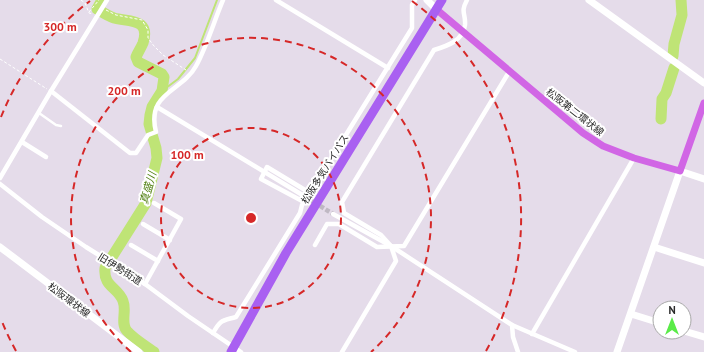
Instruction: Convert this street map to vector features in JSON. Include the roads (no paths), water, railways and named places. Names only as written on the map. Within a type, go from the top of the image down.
[{"type":"highway","name":"松阪多気バイパス","points":[[235,350],[286,253],[442,0]]},
{"type":"main road","name":"松阪第二環状線","points":[[436,9],[583,133],[603,146],[634,158],[680,171]]},
{"type":"main road","points":[[680,171],[704,103]]},
{"type":"street","points":[[0,178],[50,91],[108,0]]},
{"type":"street","points":[[50,91],[130,153],[136,153],[148,135],[156,132],[154,124],[157,108],[163,98],[190,74],[201,58],[223,0]]},
{"type":"street","points":[[276,0],[388,68]]},
{"type":"street","points":[[213,333],[219,323],[236,317],[300,213],[304,202],[261,179],[266,167],[310,193],[412,28],[412,5],[415,0]]},
{"type":"street","points":[[427,0],[436,9]]},
{"type":"street","points":[[342,352],[396,260],[391,246],[381,235],[344,213],[342,202],[434,50],[452,44],[459,38],[465,25],[463,8],[467,0]]},
{"type":"street","points":[[589,0],[704,83]]},
{"type":"street","points":[[316,245],[327,224],[338,224],[377,247],[404,246],[509,72]]},
{"type":"street","points":[[157,108],[309,199]]},
{"type":"street","points":[[22,142],[46,157]]},
{"type":"street","points":[[532,334],[634,158]]},
{"type":"street","points":[[617,352],[680,171],[704,179]]},
{"type":"street","name":"旧伊勢街道","points":[[0,184],[42,217],[145,284],[235,350]]},
{"type":"street","points":[[145,284],[181,219],[154,203]]},
{"type":"street","points":[[333,214],[391,246],[512,325],[575,352]]},
{"type":"street","points":[[143,224],[170,240]]},
{"type":"street","points":[[131,245],[158,261]]},
{"type":"street","points":[[654,247],[704,263]]},
{"type":"street","name":"松阪環状線","points":[[0,248],[139,352]]},
{"type":"street","points":[[631,314],[652,321]]},
{"type":"street","points":[[512,325],[512,334],[518,352]]},
{"type":"street","points":[[692,333],[704,337]]},
{"type":"lane","points":[[38,113],[56,125],[61,126]]},
{"type":"waterway","name":"真盛川","points":[[102,0],[97,9],[114,18],[132,21],[141,25],[144,29],[145,35],[136,57],[138,62],[162,74],[164,77],[162,91],[152,107],[150,115],[149,124],[156,148],[157,158],[146,203],[105,268],[108,283],[121,296],[123,301],[125,328],[133,337],[154,352]]},
{"type":"waterway","points":[[162,91],[178,79],[195,58],[217,0]]},
{"type":"waterway","points":[[673,56],[674,44],[682,15],[681,0]]},
{"type":"waterway","points":[[661,119],[662,99],[666,93],[674,68]]},
{"type":"tunnel","points":[[309,199],[333,214]]}]
